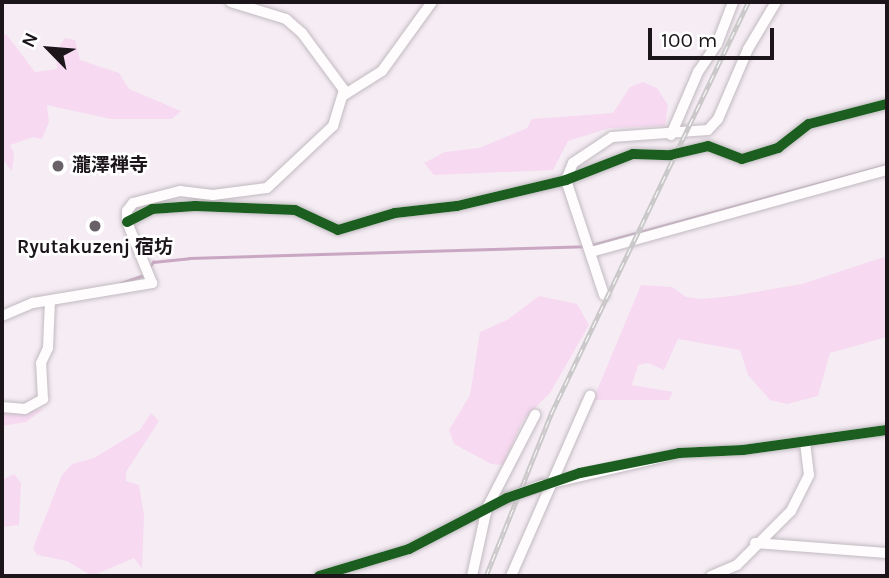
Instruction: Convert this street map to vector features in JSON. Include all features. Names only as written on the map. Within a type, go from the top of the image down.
[{"type":"street","points":[[2,316],[50,302],[152,283],[127,222],[127,211],[134,203],[163,193],[213,195],[267,188],[333,126],[344,95],[342,85],[294,25],[231,2]]},
{"type":"street","points":[[344,95],[382,71],[432,2]]},
{"type":"street","points":[[671,135],[698,72],[717,44],[733,2]]},
{"type":"street","points":[[566,180],[581,155],[612,137],[700,134],[718,119],[748,49],[776,2]]},
{"type":"street","points":[[127,222],[152,209],[195,206],[295,210],[338,230],[395,213],[457,206],[566,180],[633,155],[670,155],[708,146],[742,159],[778,148],[809,124],[887,104]]},
{"type":"street","points":[[591,252],[887,170]]},
{"type":"street","points":[[566,180],[604,295]]},
{"type":"street","points":[[2,407],[26,409],[43,400],[41,363],[48,348],[50,302]]},
{"type":"street","points":[[511,576],[590,396]]},
{"type":"street","points":[[472,576],[486,508],[535,415]]},
{"type":"street","points":[[319,576],[409,549],[507,498],[554,481],[679,453],[805,442],[887,430]]},
{"type":"street","points":[[711,576],[737,565],[755,543],[790,511],[809,475],[805,442]]},
{"type":"street","points":[[755,543],[887,553]]},
{"type":"shaded area","points":[[6,34],[35,72],[57,69],[56,51],[65,38],[75,40],[80,60],[119,73],[129,89],[181,111],[172,119],[111,119],[47,105],[49,122],[42,139],[33,137],[10,145],[14,154],[12,171],[2,159],[2,36]]},
{"type":"shaded area","points":[[643,82],[657,88],[668,105],[665,126],[610,128],[568,141],[553,170],[434,175],[424,163],[445,152],[479,148],[527,128],[532,119],[613,113],[630,87]]},
{"type":"shaded area","points":[[887,256],[887,337],[830,353],[818,396],[787,404],[770,400],[748,375],[740,350],[678,339],[664,370],[648,363],[638,365],[632,385],[673,392],[669,400],[593,400],[641,285],[672,287],[686,297],[701,299],[732,296],[802,284]]},
{"type":"shaded area","points":[[539,296],[577,304],[589,325],[550,393],[523,420],[503,465],[491,464],[454,444],[449,430],[470,395],[480,332],[507,320]]},
{"type":"shaded area","points":[[44,409],[26,422],[2,426],[2,412]]},
{"type":"shaded area","points":[[151,413],[159,421],[126,472],[126,481],[139,485],[144,515],[142,569],[134,558],[92,576],[67,561],[37,555],[33,548],[62,475],[72,464],[94,458],[140,430]]},
{"type":"shaded area","points":[[14,474],[21,483],[19,525],[2,527],[2,480]]},
{"type":"waterway","points":[[592,245],[887,165]]},
{"type":"waterway","points":[[148,269],[153,262],[189,258],[585,246]]},
{"type":"waterway","points":[[121,283],[144,275]]},
{"type":"railway","points":[[486,576],[551,414],[748,2]]},
{"type":"cycle path","points":[[127,222],[152,209],[195,206],[295,210],[338,230],[395,213],[457,206],[566,180],[633,154],[670,155],[708,146],[742,159],[778,148],[809,124],[887,104]]},
{"type":"cycle path","points":[[319,576],[409,549],[507,498],[580,473],[679,453],[743,450],[887,430]]},
{"type":"place","name":"瀧澤禅寺","points":[[58,166]]},
{"type":"place","name":"Ryutakuzenj 宿坊","points":[[95,226]]}]
